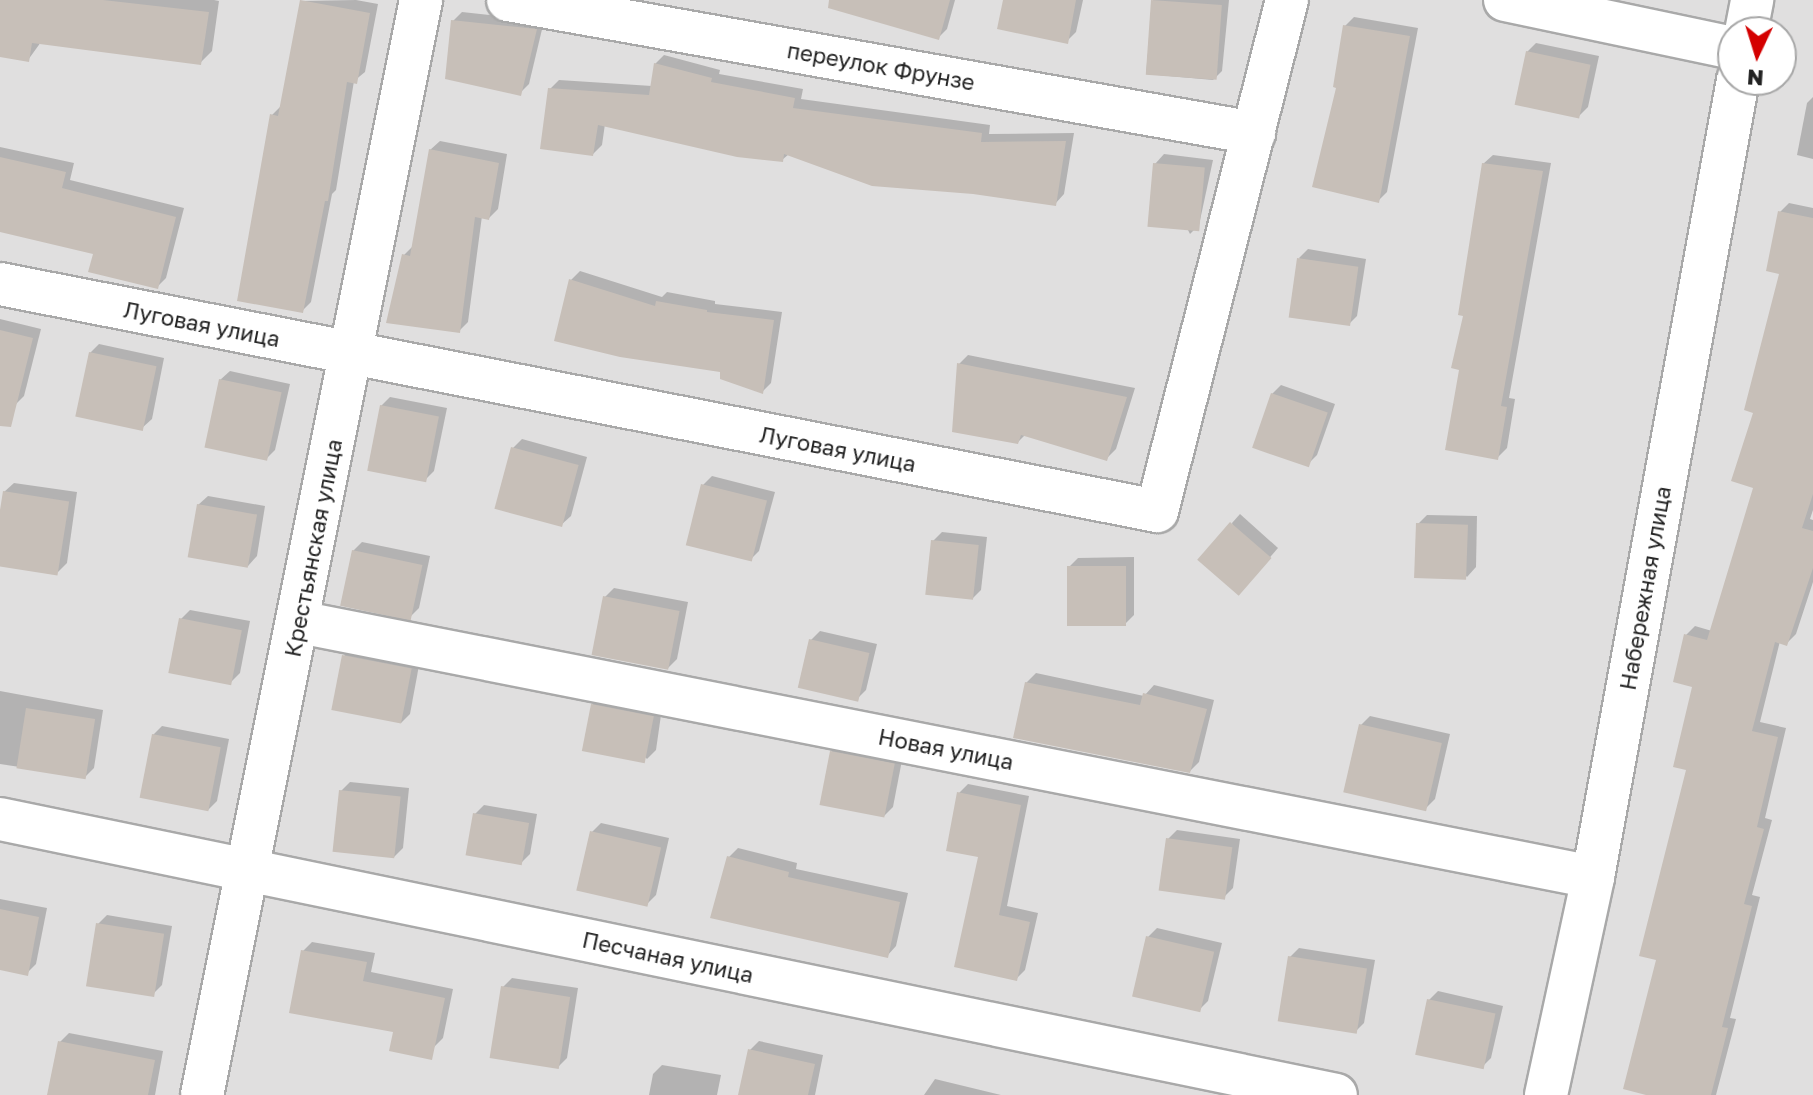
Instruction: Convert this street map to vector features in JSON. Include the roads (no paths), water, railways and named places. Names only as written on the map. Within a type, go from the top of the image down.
[{"type":"street","name":"Крестьянская улица","points":[[202,1095],[421,0]]},
{"type":"street","name":"переулок Фрунзе","points":[[508,0],[1254,133]]},
{"type":"street","name":"Луговая улица","points":[[0,284],[1157,511],[1287,0]]},
{"type":"street","points":[[1505,0],[1717,45]]},
{"type":"street","name":"Набережная улица","points":[[1546,1095],[1593,877],[1735,96]]},
{"type":"street","name":"Новая улица","points":[[299,622],[1593,877]]},
{"type":"street","name":"Песчаная улица","points":[[0,819],[1336,1095]]}]
